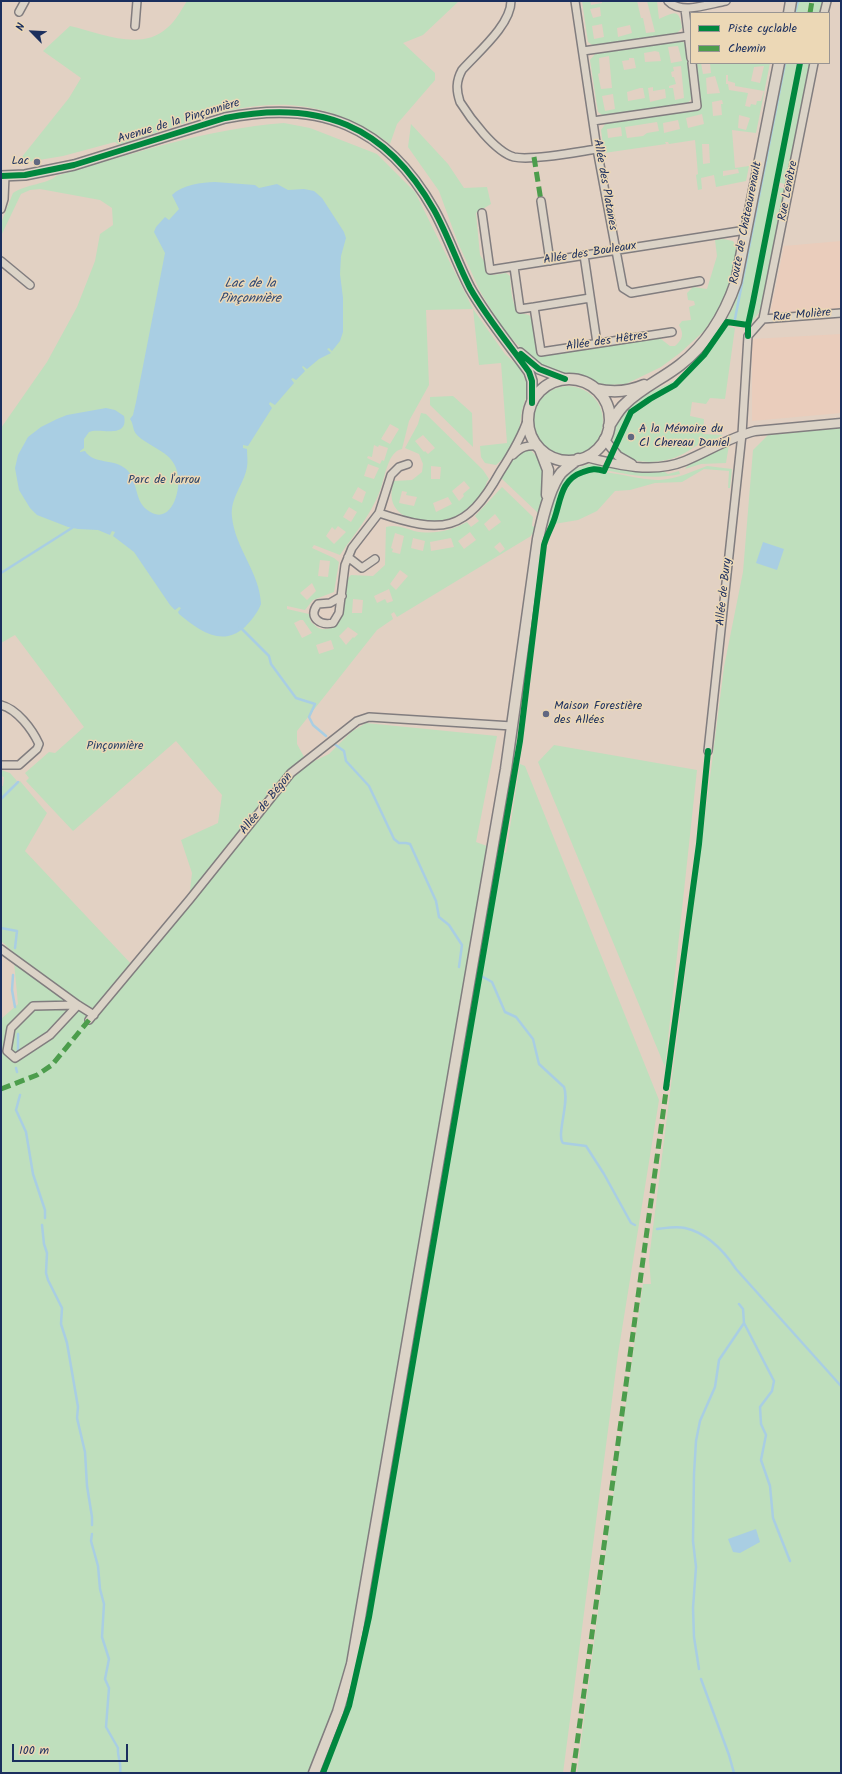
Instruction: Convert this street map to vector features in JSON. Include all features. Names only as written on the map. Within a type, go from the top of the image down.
[{"type":"main road","points":[[789,12],[791,1]]},
{"type":"main road","name":"Route de Châteaurenault","points":[[609,426],[624,405],[659,378],[680,365],[696,350],[721,317],[736,282],[779,64]]},
{"type":"main road","name":"Avenue de la Pinçonnière","points":[[3,176],[55,170],[112,154],[225,118],[266,111],[305,113],[345,123],[363,132],[395,157],[424,192],[436,212],[469,286],[494,325],[511,346],[531,377],[532,403]]},
{"type":"main road","name":"Avenue de la Pinçonnière","points":[[511,346],[539,368],[565,379]]},
{"type":"main road","name":"Route de Châteaurenault","points":[[596,389],[606,392],[628,391],[659,378]]},
{"type":"main road","points":[[314,1773],[338,1712],[352,1664],[512,726],[536,552],[546,509],[559,477],[582,458],[600,446],[609,426],[608,410],[601,395],[596,389],[582,381],[565,379],[545,386],[532,403],[528,418],[530,433],[539,447],[548,470],[546,509]]},
{"type":"main road","points":[[539,447],[557,459],[582,458]]},
{"type":"street","points":[[19,12],[25,1]]},
{"type":"street","points":[[135,26],[137,1]]},
{"type":"street","points":[[511,1],[509,12],[501,27],[462,70],[458,77],[457,93],[460,102],[497,148],[514,157],[534,157],[597,149]]},
{"type":"street","name":"Allée des Platanes","points":[[575,1],[597,149],[616,250],[620,283],[625,291],[631,293],[700,281]]},
{"type":"street","points":[[668,1],[672,5],[685,9],[726,1]]},
{"type":"street","points":[[824,12],[827,1]]},
{"type":"street","points":[[685,9],[690,51]]},
{"type":"street","points":[[583,51],[688,36]]},
{"type":"street","points":[[593,121],[697,106],[692,64]]},
{"type":"street","name":"Rue Lenôtre","points":[[763,319],[814,64]]},
{"type":"street","points":[[1,209],[4,199],[3,176]]},
{"type":"street","points":[[541,201],[550,261]]},
{"type":"street","name":"Allée des Bouleaux","points":[[482,213],[490,270],[746,230]]},
{"type":"street","points":[[584,255],[598,343]]},
{"type":"street","points":[[1,261],[30,286]]},
{"type":"street","points":[[514,266],[520,309],[590,298]]},
{"type":"street","name":"Allée des Hêtres","points":[[534,307],[541,352],[672,332]]},
{"type":"street","name":"Rue Molière","points":[[763,319],[841,313]]},
{"type":"street","name":"Allée de Bury","points":[[708,751],[742,434],[748,336],[763,319]]},
{"type":"street","points":[[379,513],[409,523],[425,526],[453,523],[465,518],[483,500],[524,431],[528,418]]},
{"type":"street","points":[[582,458],[624,466],[658,468],[674,465],[742,434],[755,431],[841,423]]},
{"type":"street","points":[[604,439],[623,460],[642,467]]},
{"type":"street","points":[[505,464],[522,448],[526,446],[539,447]]},
{"type":"street","points":[[342,596],[330,603],[318,604],[314,608],[314,615],[317,621],[324,625],[333,623],[339,613],[342,596],[348,557],[352,548],[379,513],[391,475],[399,467],[408,464]]},
{"type":"street","points":[[348,557],[362,568],[375,559]]},
{"type":"street","points":[[1,705],[10,707],[16,712],[39,744],[19,765],[1,765]]},
{"type":"street","name":"Allée de Bégon","points":[[78,1005],[91,1017],[190,899],[291,773],[357,721],[369,717],[512,726]]},
{"type":"street","points":[[1,949],[78,1005]]},
{"type":"street","points":[[78,1005],[50,1035],[15,1058],[6,1051],[11,1028],[33,1006],[78,1005]]},
{"type":"shaded area","points":[[841,241],[841,309],[773,314],[771,309],[784,246]]},
{"type":"shaded area","points":[[841,334],[841,413],[752,421],[752,339]]},
{"type":"green space","points":[[187,1],[459,1],[423,35],[403,43],[435,73],[435,80],[397,124],[390,144],[355,123],[321,110],[288,105],[256,106],[223,112],[119,145],[115,142],[63,156],[21,163],[21,158],[69,98],[81,78],[43,51],[70,26],[120,39],[145,39],[157,35],[173,22]]},
{"type":"green space","points":[[582,1],[590,1],[591,5],[602,3],[602,1],[637,1],[646,33],[655,32],[647,1],[657,1],[659,19],[675,13],[681,21],[682,28],[676,34],[595,47],[588,42]],"holes":[[[600,7],[601,16],[593,18],[590,9]],[[602,24],[604,37],[594,39],[592,26]],[[630,25],[632,33],[618,37],[617,28]]]},
{"type":"green space","points":[[796,1],[810,1],[807,12],[794,12]]},
{"type":"green space","points":[[813,1],[825,1],[823,12],[811,12]]},
{"type":"green space","points":[[680,40],[686,44],[693,97],[687,104],[605,117],[598,112],[590,60],[596,53]],"holes":[[[678,46],[682,61],[671,63],[668,47]],[[655,51],[659,52],[661,61],[645,62],[644,53]],[[609,56],[612,88],[601,89],[598,74],[600,73],[599,58]],[[629,58],[634,58],[636,68],[624,70],[622,61],[629,60]],[[681,66],[684,98],[675,100],[673,88],[669,88],[669,86],[676,84],[671,72],[674,71],[673,67]],[[653,87],[653,91],[665,89],[666,98],[650,102],[648,88]],[[643,88],[645,98],[628,101],[627,92]],[[613,94],[615,109],[605,111],[602,96]]]},
{"type":"green space","points":[[695,64],[701,64],[703,74],[711,73],[710,64],[770,64],[756,133],[732,130],[735,168],[749,166],[746,181],[716,187],[714,175],[701,178],[702,189],[698,190],[695,140],[669,144],[668,142],[665,142],[666,144],[604,153],[601,130],[606,123],[701,109]],"holes":[[[764,66],[760,83],[751,81],[754,67]],[[726,75],[728,75],[728,81],[735,83],[735,86],[764,91],[761,101],[757,101],[756,105],[751,104],[750,107],[745,106],[748,93],[729,90],[728,84],[726,84]],[[715,76],[720,93],[707,94],[706,78]],[[722,100],[722,115],[713,116],[712,102]],[[702,114],[704,124],[688,128],[686,118]],[[739,115],[750,118],[746,130],[738,128]],[[678,120],[680,129],[664,133],[663,123]],[[657,122],[659,131],[647,133],[643,136],[627,138],[625,127]],[[621,127],[622,136],[608,138],[607,129]],[[702,144],[709,144],[710,163],[703,164]],[[738,169],[739,173],[723,176],[723,171]]]},
{"type":"green space","points":[[784,64],[797,64],[746,322],[729,320],[727,318],[733,308],[738,292]]},
{"type":"green space","points":[[801,64],[813,64],[788,185],[778,182]]},
{"type":"green space","points":[[284,123],[310,128],[377,154],[415,192],[473,309],[426,310],[429,385],[409,421],[402,449],[393,454],[390,459],[381,488],[373,506],[363,523],[340,555],[314,545],[312,548],[334,558],[339,562],[334,592],[313,600],[305,610],[287,606],[287,609],[309,614],[311,622],[318,628],[327,629],[334,626],[339,621],[342,613],[348,578],[351,575],[373,576],[385,565],[386,527],[397,526],[428,533],[448,530],[467,522],[471,527],[479,521],[475,516],[502,487],[533,517],[532,526],[535,527],[533,537],[532,533],[531,536],[397,617],[394,612],[391,614],[393,619],[377,630],[297,731],[297,744],[308,764],[329,754],[351,732],[366,723],[497,736],[476,842],[506,853],[520,764],[525,766],[659,1100],[618,1354],[563,1773],[1,1773],[1,1019],[18,1004],[13,952],[1,941],[1,786],[3,786],[4,777],[1,776],[1,770],[10,773],[17,781],[11,787],[20,781],[47,813],[25,851],[134,967],[189,899],[192,873],[181,840],[218,823],[222,795],[176,741],[73,831],[26,781],[29,778],[25,773],[49,752],[55,753],[84,727],[15,635],[1,643],[1,428],[47,362],[77,307],[95,261],[100,234],[113,225],[112,208],[100,200],[40,189],[30,190],[21,194],[1,236],[1,223],[13,193],[18,190],[48,181],[56,176],[141,151],[197,137],[255,126]],"holes":[[[390,424],[399,429],[390,444],[381,439]],[[374,445],[388,448],[384,461],[382,460],[380,464],[367,458],[368,456],[372,457]],[[368,464],[379,468],[374,479],[364,476]],[[358,487],[366,492],[362,503],[352,498]],[[349,507],[357,512],[351,522],[343,517]],[[495,514],[501,522],[489,531],[484,524]],[[338,526],[346,532],[334,544],[326,536],[332,527],[335,530]],[[470,532],[476,540],[464,549],[458,541]],[[395,533],[404,536],[400,554],[392,552],[393,549],[391,548]],[[413,538],[425,541],[423,551],[411,548]],[[451,538],[454,547],[431,551],[430,542]],[[500,542],[505,549],[500,553],[494,547]],[[320,560],[330,561],[328,577],[318,576]],[[400,570],[408,576],[396,590],[390,584]],[[312,583],[316,591],[307,600],[300,593]],[[389,589],[393,601],[387,603],[385,599],[377,603],[374,596]],[[353,599],[363,600],[362,613],[352,613]],[[303,620],[312,633],[302,638],[294,623]],[[348,627],[358,634],[354,638],[353,637],[346,645],[339,636]],[[331,640],[334,649],[319,654],[316,645]]]},
{"type":"green space","points":[[411,124],[448,164],[464,188],[487,187],[491,204],[476,213],[480,255],[493,275],[506,273],[510,276],[512,296],[517,310],[520,313],[529,315],[532,319],[536,349],[546,355],[657,336],[670,346],[675,346],[680,341],[682,336],[682,331],[679,325],[682,321],[691,320],[689,307],[695,305],[694,301],[688,300],[687,293],[693,287],[707,289],[717,256],[715,240],[723,239],[733,241],[738,249],[732,283],[718,310],[704,331],[680,353],[661,367],[626,384],[608,385],[597,383],[585,377],[553,372],[541,368],[505,332],[481,293],[458,243],[439,191],[408,147]]},
{"type":"green space","points":[[777,187],[788,189],[768,285],[761,310],[751,323]]},
{"type":"green space","points":[[473,309],[505,354],[520,368],[529,388],[522,410],[519,432],[506,456],[496,465],[485,463],[481,457],[480,446],[507,443],[501,363],[479,365]]},
{"type":"green space","points":[[726,326],[735,328],[725,399],[710,398],[706,404],[692,402],[690,416],[704,419],[703,434],[723,435],[706,444],[701,443],[680,456],[671,459],[644,462],[629,459],[623,456],[614,445],[613,438],[620,416],[626,408],[641,397],[684,375],[701,358]]},
{"type":"green space","points":[[568,386],[581,389],[593,396],[600,408],[603,421],[600,434],[593,446],[581,453],[568,456],[555,453],[543,446],[536,434],[533,421],[536,408],[543,396],[555,389]]},
{"type":"green space","points":[[453,396],[472,413],[473,447],[430,405],[430,397]]},
{"type":"green space","points":[[421,413],[426,414],[483,470],[489,479],[481,495],[467,509],[449,519],[424,521],[412,519],[401,514],[394,506],[391,495],[394,481],[412,480],[422,472],[423,464],[419,454],[405,448],[418,424]],"holes":[[[423,435],[435,448],[428,454],[425,451],[424,452],[415,441]],[[431,466],[441,467],[440,479],[431,479]],[[464,481],[470,488],[463,494],[464,496],[459,501],[452,491]],[[402,491],[407,492],[406,495],[417,497],[414,506],[399,503]],[[448,497],[452,504],[436,512],[433,503]]]},
{"type":"green space","points":[[841,428],[841,1773],[577,1773],[616,1474],[643,1284],[651,1284],[649,1259],[724,667],[743,572],[753,450],[768,435]]},
{"type":"green space","points":[[729,445],[726,463],[701,464],[685,469],[688,465],[705,454]]},
{"type":"green space","points":[[528,448],[540,463],[545,478],[543,495],[538,513],[501,478],[518,453]]},
{"type":"green space","points":[[589,464],[603,465],[602,469],[580,471],[572,477],[566,484],[561,494],[551,524],[546,525],[551,504],[558,486],[570,473]]},
{"type":"green space","points":[[606,466],[635,472],[663,471],[668,474],[679,471],[680,474],[661,477],[642,476],[605,470]]},
{"type":"green space","points":[[707,466],[732,469],[730,488],[728,488],[729,471],[704,469],[682,482],[655,483],[630,490],[615,491],[597,511],[578,520],[554,524],[559,501],[564,490],[570,481],[579,475],[601,472],[649,480],[660,480],[678,477]]},
{"type":"green space","points":[[554,745],[697,770],[665,1067],[538,762]]},
{"type":"water","name":"Lac de la Pinçonnière","points":[[215,182],[255,185],[259,188],[277,184],[288,190],[304,189],[314,191],[322,198],[344,232],[346,238],[341,256],[340,274],[343,298],[343,332],[340,341],[332,351],[329,348],[327,349],[331,353],[319,359],[307,369],[303,366],[302,367],[305,371],[296,380],[293,378],[291,379],[294,383],[275,405],[270,402],[269,404],[272,408],[248,446],[243,445],[243,448],[247,449],[247,467],[233,503],[232,517],[238,539],[260,593],[261,604],[245,627],[228,636],[219,636],[202,631],[179,614],[178,612],[181,608],[179,607],[175,610],[170,605],[134,552],[113,536],[115,532],[112,531],[110,535],[98,530],[68,527],[37,515],[30,508],[19,490],[15,468],[18,455],[28,437],[41,427],[67,415],[106,408],[115,410],[124,416],[122,428],[112,431],[89,432],[84,439],[84,448],[80,452],[85,451],[94,458],[116,464],[126,469],[130,473],[142,505],[146,509],[155,514],[162,514],[169,510],[177,495],[178,476],[176,468],[169,457],[137,435],[130,419],[133,415],[136,402],[165,253],[154,232],[156,227],[165,217],[169,220],[179,209],[172,195],[187,186],[198,183]]},
{"type":"water","points":[[763,542],[784,549],[777,570],[756,563]]},
{"type":"water","points":[[756,1529],[760,1542],[740,1553],[733,1552],[728,1539]]},
{"type":"waterway","points":[[795,12],[798,1]]},
{"type":"waterway","points":[[735,319],[785,64]]},
{"type":"waterway","points":[[1,573],[75,526]]},
{"type":"waterway","points":[[240,627],[269,656],[271,664],[296,698],[315,704],[309,717],[313,725],[326,736]]},
{"type":"waterway","points":[[333,743],[344,751],[346,761],[369,786],[394,839],[399,843],[410,844],[436,901],[439,917],[449,925],[462,945],[459,967]]},
{"type":"waterway","points":[[1,799],[18,782]]},
{"type":"waterway","points":[[1,928],[17,931],[15,948]]},
{"type":"waterway","points":[[13,975],[12,990],[15,1007]]},
{"type":"waterway","points":[[483,977],[492,982],[505,1012],[516,1017],[533,1039],[539,1064],[564,1087],[565,1101],[561,1133],[563,1143],[586,1146],[604,1174],[631,1223],[635,1225]]},
{"type":"waterway","points":[[18,1034],[18,1053]]},
{"type":"waterway","points":[[16,1068],[17,1072]]},
{"type":"waterway","points":[[20,1095],[16,1110],[26,1132],[33,1174],[45,1210],[45,1218]]},
{"type":"waterway","points":[[42,1225],[44,1244],[47,1253],[46,1273],[62,1308],[61,1324],[67,1343],[78,1407],[77,1418],[85,1452],[87,1486],[92,1525]]},
{"type":"waterway","points":[[657,1229],[682,1227],[693,1230],[708,1238],[720,1249],[736,1269],[841,1386]]},
{"type":"waterway","points":[[739,1304],[743,1309],[744,1323],[774,1381],[772,1391],[760,1407],[761,1424],[766,1435],[761,1460],[770,1486],[773,1518],[790,1561]]},
{"type":"waterway","points":[[699,1669],[694,1637],[693,1608],[696,1567],[693,1541],[696,1441],[700,1421],[715,1387],[719,1360],[744,1323]]},
{"type":"waterway","points":[[92,1534],[91,1541],[98,1566],[100,1589],[104,1604],[102,1637],[109,1659],[105,1679],[109,1688],[106,1727],[118,1748],[120,1773]]},
{"type":"waterway","points":[[701,1679],[729,1755],[734,1773]]},
{"type":"marked path","points":[[810,12],[812,1]]},
{"type":"marked path","points":[[534,157],[541,201]]},
{"type":"marked path","points":[[1,1089],[37,1075],[52,1065],[89,1020]]},
{"type":"marked path","points":[[573,1773],[667,1084]]},
{"type":"cycle path","points":[[748,336],[748,325],[800,64]]},
{"type":"cycle path","points":[[1,176],[25,175],[74,165],[225,118],[259,113],[291,112],[320,116],[347,125],[372,139],[394,157],[415,181],[434,210],[470,288],[491,320],[529,372],[532,381],[532,403]]},
{"type":"cycle path","points":[[323,1773],[349,1706],[369,1617],[520,741],[544,545],[565,487],[569,481],[583,472],[594,469],[604,471],[631,412],[675,385],[704,355],[727,322],[748,325]]},
{"type":"cycle path","points":[[521,354],[539,369],[565,379]]},
{"type":"cycle path","points":[[666,1088],[699,844],[708,751]]},
{"type":"place","name":"Lac","points":[[37,162]]},
{"type":"place","name":"A la Mémoire du Cl Chereau Daniel","points":[[631,437]]},
{"type":"place","name":"Maison Forestière des Allées","points":[[546,714]]},
{"type":"park label","name":"Parc de l'arrou","points":[[164,481]]},
{"type":"park label","name":"Pinçonnière","points":[[115,747]]}]
